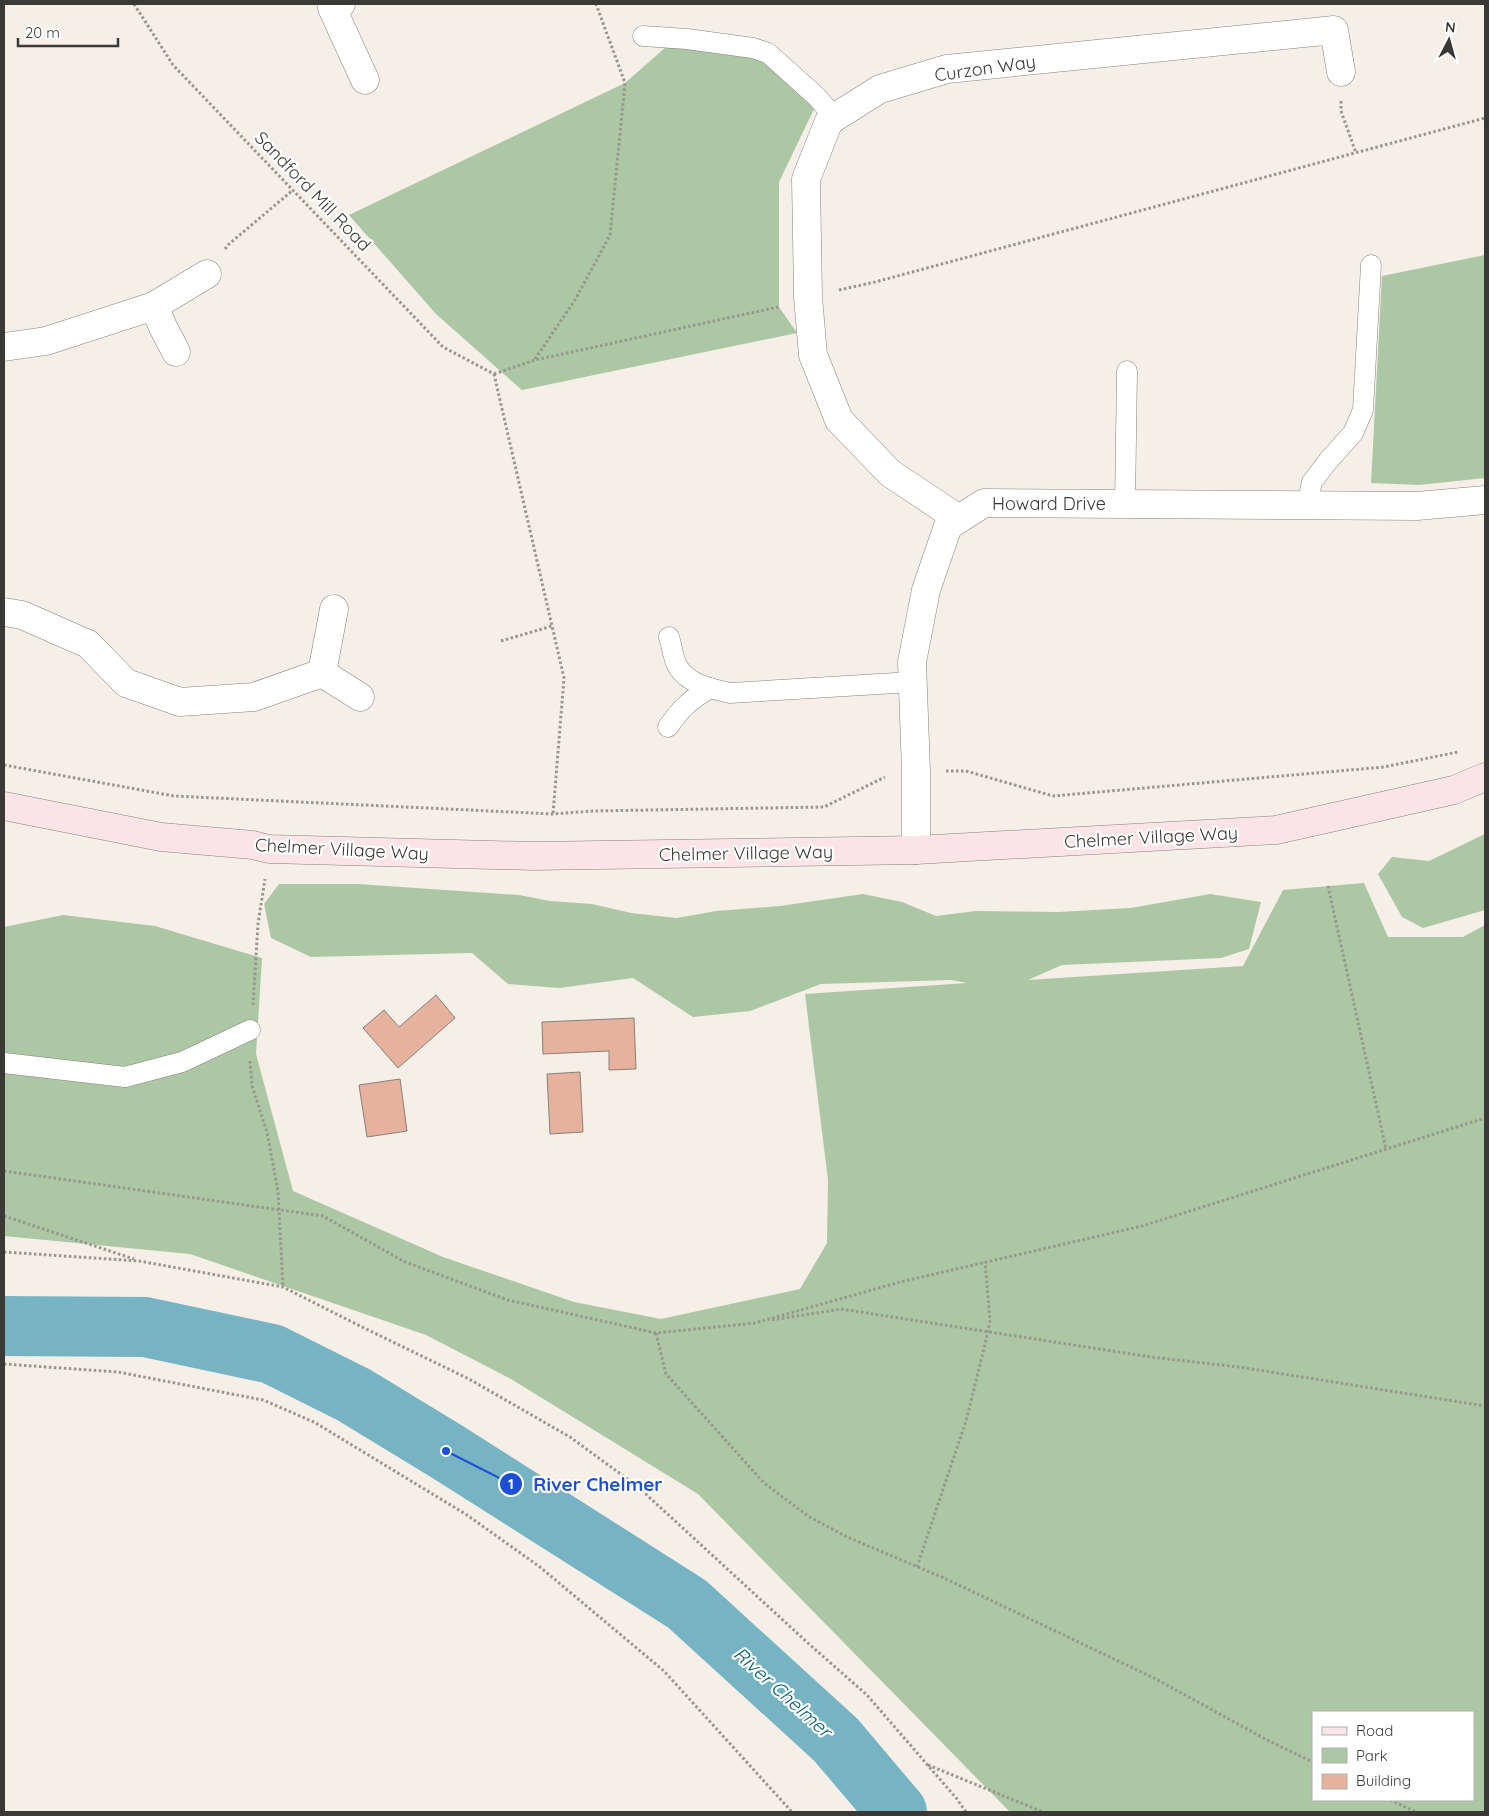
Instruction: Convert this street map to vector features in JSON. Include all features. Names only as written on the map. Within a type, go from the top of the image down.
[{"type":"street","points":[[341,4],[332,8],[365,80]]},
{"type":"street","name":"Curzon Way","points":[[959,519],[890,473],[839,420],[813,355],[808,297],[806,179],[829,121],[880,89],[947,70],[1334,30],[1341,72]]},
{"type":"street","points":[[4,347],[46,341],[154,306],[207,274]]},
{"type":"street","points":[[154,306],[176,352]]},
{"type":"street","name":"Howard Drive","points":[[916,850],[916,771],[912,662],[926,590],[948,526],[984,503],[1417,506],[1485,500]]},
{"type":"street","points":[[322,673],[334,608]]},
{"type":"street","points":[[4,612],[22,615],[88,644],[126,683],[180,702],[254,697],[322,673]]},
{"type":"street","points":[[322,673],[360,697]]},
{"type":"street","name":"Chelmer Village Way","points":[[4,806],[161,837],[253,845],[269,849],[532,856],[916,850],[1276,830],[1454,790],[1485,777]]},
{"type":"lane","points":[[643,36],[696,40],[753,48],[768,53],[817,97],[834,117]]},
{"type":"lane","points":[[1307,505],[1312,482],[1353,433],[1363,410],[1371,265]]},
{"type":"lane","points":[[1125,503],[1127,371]]},
{"type":"lane","points":[[669,637],[677,666],[686,677],[710,688],[730,693],[913,682]]},
{"type":"lane","points":[[668,727],[688,702],[710,688]]},
{"type":"lane","points":[[4,1063],[125,1077],[182,1062],[250,1030]]},
{"type":"path","name":"Sandford Mill Road","points":[[134,4],[173,65],[443,347],[494,374]]},
{"type":"path","points":[[534,360],[575,300],[610,235],[625,83],[596,4]]},
{"type":"path","points":[[1341,72],[1341,112],[1356,153]]},
{"type":"path","points":[[553,814],[564,678],[494,374],[534,360],[779,307],[808,297],[875,282],[1485,118]]},
{"type":"path","points":[[207,274],[229,244],[293,190]]},
{"type":"path","points":[[501,641],[552,626]]},
{"type":"path","points":[[4,765],[174,796],[553,814],[593,811],[824,807],[887,776],[916,771],[966,772],[1053,796],[1384,767],[1460,752]]},
{"type":"path","points":[[269,849],[258,924],[249,1049],[252,1086],[267,1132],[278,1192],[283,1287]]},
{"type":"path","points":[[1328,886],[1386,1148]]},
{"type":"path","points":[[755,1323],[900,1282],[1142,1226],[1485,1118]]},
{"type":"path","points":[[4,1172],[324,1216],[405,1262],[508,1300],[656,1333],[755,1323],[841,1309],[1151,1357],[1239,1367],[1485,1406]]},
{"type":"path","points":[[4,1216],[139,1261]]},
{"type":"path","points":[[4,1252],[139,1261],[283,1287],[469,1379],[570,1437],[638,1486],[866,1695],[957,1799],[966,1812]]},
{"type":"path","points":[[917,1567],[966,1421],[988,1332],[990,1321],[985,1262]]},
{"type":"path","points":[[656,1333],[666,1374],[764,1484],[808,1516],[847,1537],[917,1567],[1154,1678],[1269,1741],[1312,1762]]},
{"type":"path","points":[[4,1364],[118,1372],[263,1400],[314,1422],[467,1515],[540,1566],[664,1670],[792,1812]]},
{"type":"path","points":[[927,1764],[1043,1812]]},
{"type":"path","points":[[1392,1801],[1416,1812]]},
{"type":"green space","points":[[674,40],[762,55],[815,107],[779,182],[779,307],[797,333],[522,390],[436,314],[349,215],[625,83]]},
{"type":"green space","points":[[1485,255],[1485,478],[1419,485],[1371,483],[1382,276]]},
{"type":"green space","points":[[1485,834],[1485,910],[1423,928],[1402,917],[1378,874],[1392,857],[1429,861]]},
{"type":"green space","points":[[1364,883],[1388,937],[1463,937],[1485,925],[1485,1812],[1010,1812],[698,1494],[511,1379],[426,1335],[190,1254],[4,1236],[4,927],[63,915],[155,926],[262,958],[256,1054],[293,1191],[443,1257],[574,1302],[661,1319],[800,1289],[827,1243],[828,1180],[805,994],[967,983],[951,980],[821,984],[750,1011],[693,1017],[633,978],[559,988],[508,984],[472,953],[311,957],[271,938],[264,904],[279,884],[358,884],[519,895],[550,901],[592,904],[631,913],[677,918],[716,911],[780,906],[863,894],[902,902],[936,916],[976,911],[1058,912],[1131,908],[1210,894],[1261,902],[1249,949],[1221,958],[1062,965],[1028,980],[1243,966],[1283,890]]},
{"type":"building","points":[[436,995],[455,1018],[398,1068],[363,1028],[384,1010],[399,1027]]},
{"type":"building","points":[[634,1018],[636,1069],[609,1070],[609,1051],[543,1054],[542,1022]]},
{"type":"building","points":[[580,1072],[583,1132],[550,1134],[547,1074]]},
{"type":"building","points":[[400,1079],[407,1131],[367,1137],[359,1085]]},
{"type":"waterway","name":"River Chelmer","points":[[4,1326],[145,1327],[272,1354],[354,1395],[687,1604],[836,1740],[897,1812]]},
{"type":"place","name":"River Chelmer","points":[[446,1451]]}]
